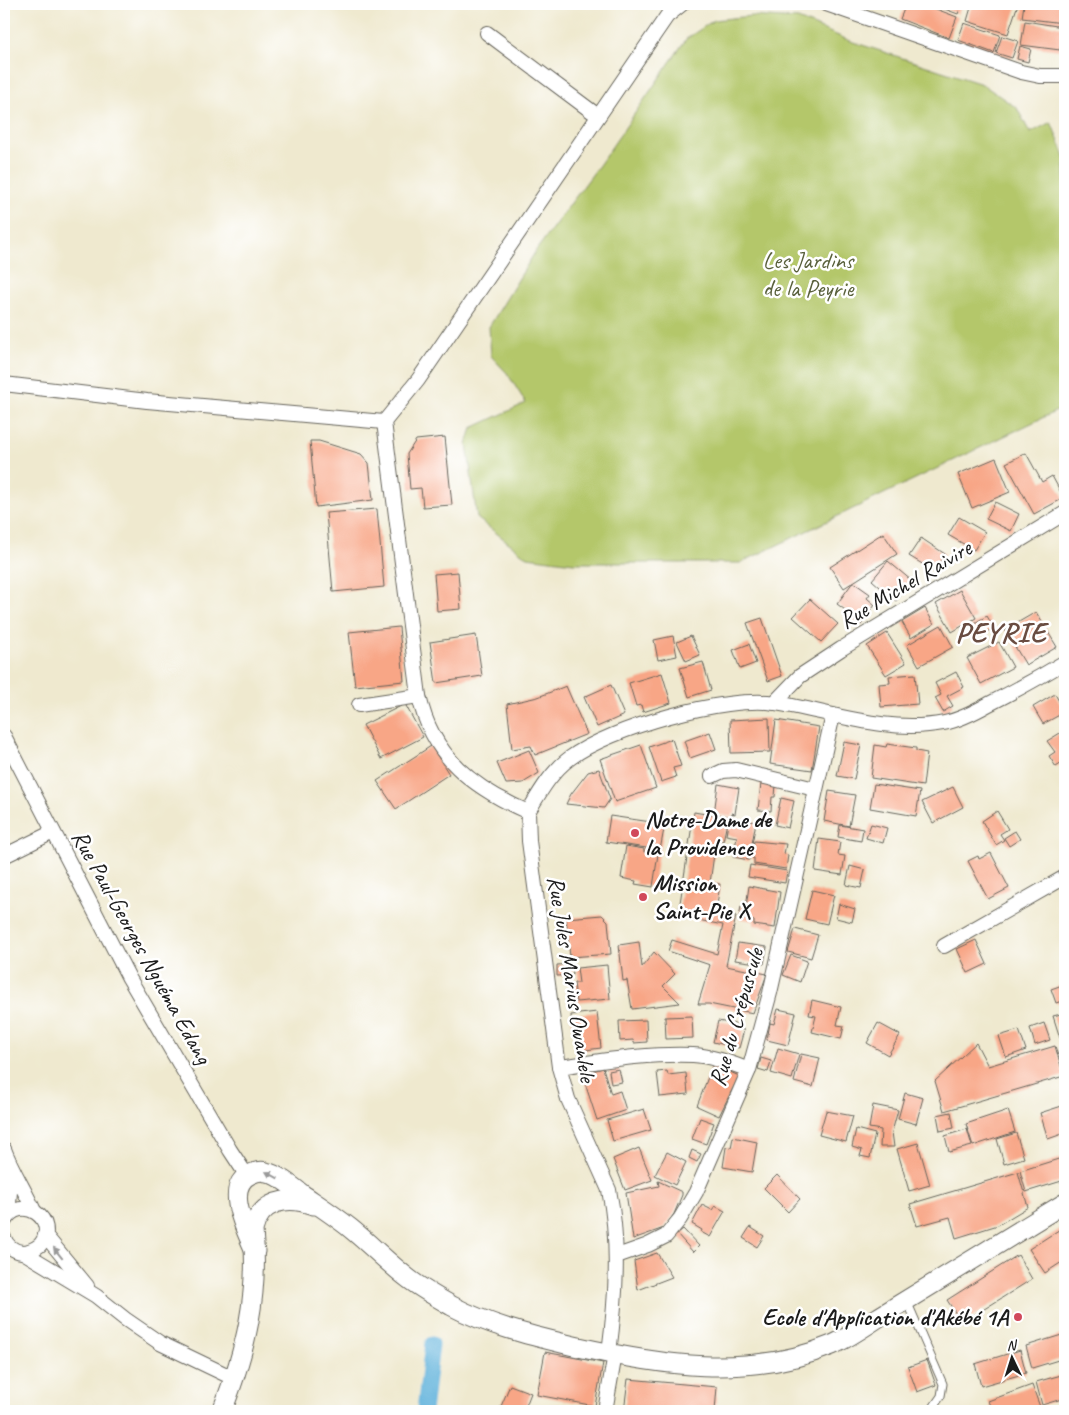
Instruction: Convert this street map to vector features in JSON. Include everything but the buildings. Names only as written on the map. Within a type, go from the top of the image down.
[{"type":"main road","points":[[255,1251],[243,1222],[237,1201],[237,1192],[240,1181],[247,1176],[265,1171],[294,1188],[350,1228],[411,1281],[455,1307],[511,1330],[612,1354],[687,1366],[744,1366],[804,1354],[832,1345],[857,1332],[878,1317],[1065,1203]]},
{"type":"main road","points":[[222,1411],[235,1379],[251,1316],[254,1283],[254,1224],[265,1208],[274,1202],[286,1200],[300,1202],[328,1212]]},
{"type":"street","points":[[682,4],[667,16],[418,380],[384,422],[418,696],[429,729],[453,763],[475,783],[500,799],[528,812],[552,774],[570,758],[605,739],[702,708],[725,704],[774,703],[895,726],[945,723],[968,715],[1065,662]]},
{"type":"street","points":[[826,4],[1021,72],[1040,76],[1065,76]]},
{"type":"street","points":[[487,33],[598,116]]},
{"type":"street","points":[[4,384],[147,401],[384,422]]},
{"type":"street","name":"Rue Michel Raivire","points":[[774,703],[800,676],[1065,513]]},
{"type":"street","points":[[360,705],[418,696]]},
{"type":"street","name":"Rue du Crépuscule","points":[[617,1256],[648,1245],[666,1236],[680,1219],[696,1192],[749,1070],[770,994],[833,715]]},
{"type":"street","name":"Rue Paul-Georges Nguéma Edang","points":[[4,736],[129,978],[247,1176]]},
{"type":"street","points":[[712,776],[723,771],[736,770],[815,789]]},
{"type":"street","name":"Rue Jules Marius Owanlele","points":[[528,812],[529,841],[559,1067],[568,1099],[608,1190],[612,1205],[617,1256],[612,1354],[605,1411]]},
{"type":"street","points":[[4,856],[53,832]]},
{"type":"street","points":[[944,946],[1065,877]]},
{"type":"street","points":[[559,1067],[647,1056],[694,1055],[723,1060],[749,1070]]},
{"type":"street","points":[[4,1149],[12,1169],[34,1211],[44,1221],[45,1235],[42,1242],[37,1247],[23,1252]]},
{"type":"street","points":[[5,1218],[12,1169]]},
{"type":"street","points":[[5,1218],[20,1209],[34,1211]]},
{"type":"street","points":[[45,1235],[61,1257],[96,1296]]},
{"type":"street","points":[[4,1240],[10,1247],[23,1252],[96,1296],[160,1343],[235,1379]]},
{"type":"lane","points":[[907,1301],[943,1384],[941,1396],[934,1406]]},
{"type":"green space","name":"Les Jardins de la Peyrie","points":[[751,16],[798,19],[853,42],[982,84],[1017,108],[1030,133],[1051,122],[1065,156],[1065,407],[740,563],[574,563],[527,557],[477,518],[467,444],[472,428],[526,403],[507,373],[491,356],[489,327],[537,249],[600,164],[686,39],[714,20]]},
{"type":"waterway","points":[[424,1411],[432,1344]]},
{"type":"place","name":"Notre-Dame de la Providence","points":[[635,833]]},
{"type":"place","name":"Mission Saint-Pie X","points":[[643,897]]},
{"type":"place","name":"Ecole d'Application d'Akébé 1A","points":[[1018,1317]]},
{"type":"district","name":"PEYRIE","points":[[1001,632]]}]
